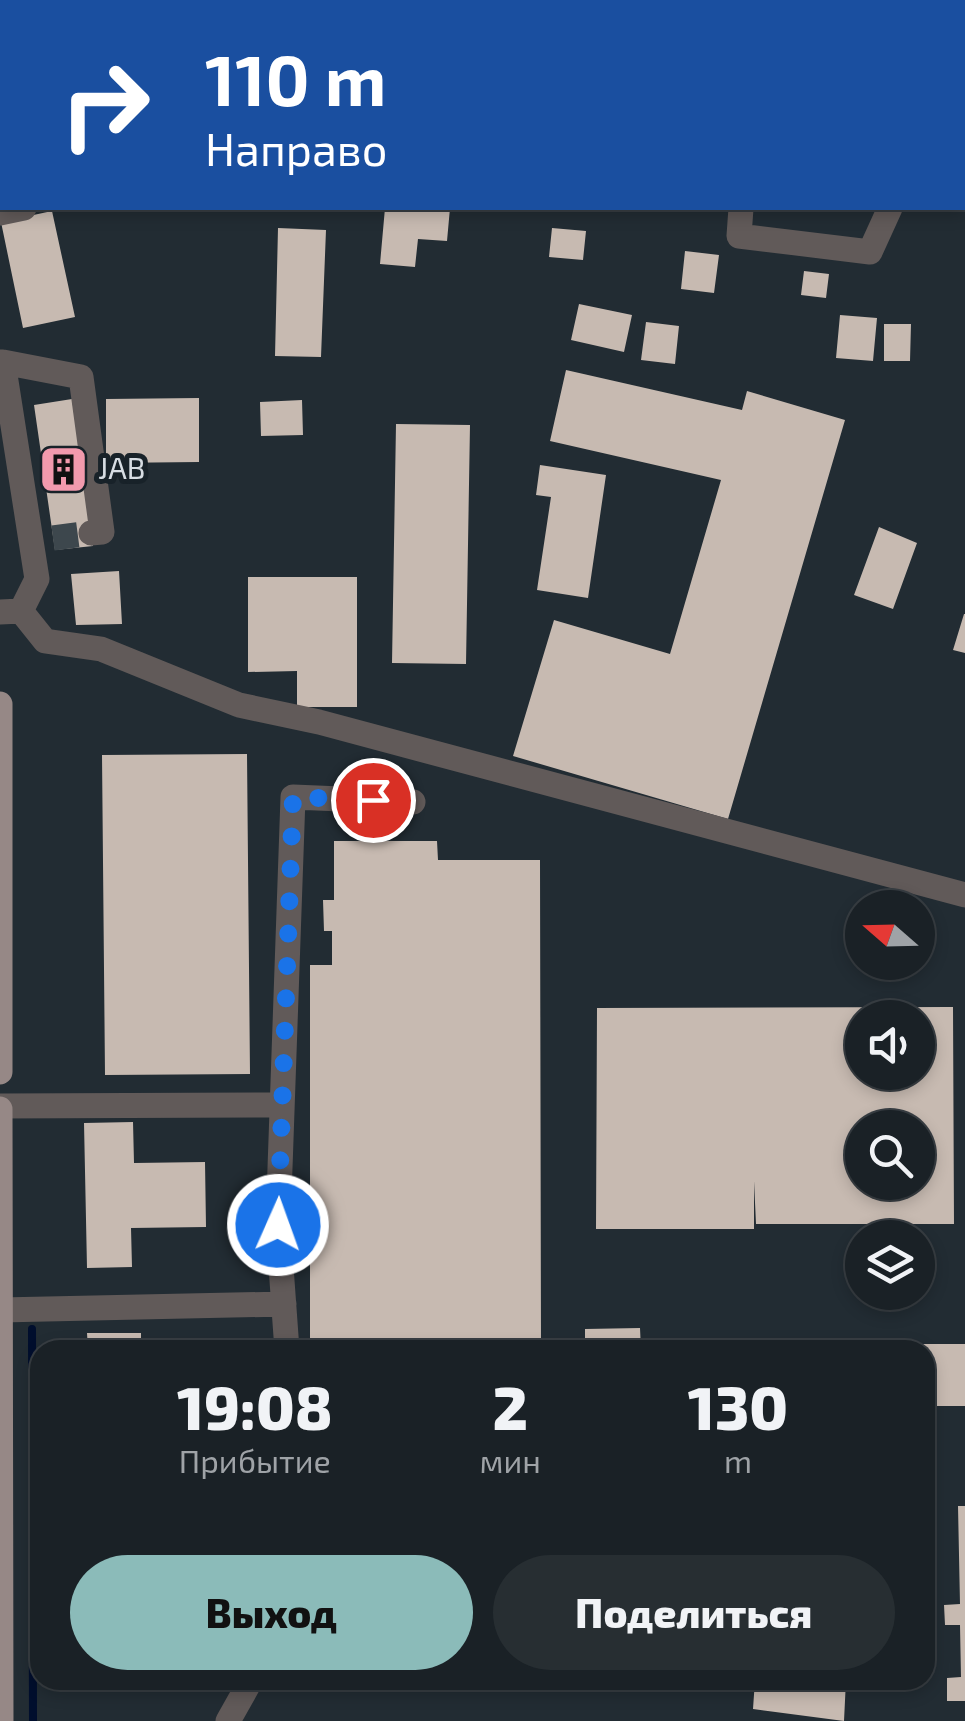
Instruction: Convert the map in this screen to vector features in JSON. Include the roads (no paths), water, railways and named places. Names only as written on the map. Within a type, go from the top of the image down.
[{"type":"main road","points":[[0,704],[0,1072]]},
{"type":"main road","points":[[0,1108],[1,1721]]},
{"type":"lane","points":[[740,210],[739,236],[870,252],[889,210]]},
{"type":"lane","points":[[91,534],[102,532],[81,376],[1,362],[42,540],[36,580],[11,612],[45,641],[102,649],[239,705],[319,722],[965,895]]},
{"type":"lane","points":[[286,1340],[278,1225],[293,797],[412,802]]},
{"type":"lane","points":[[0,1108],[282,1104]]},
{"type":"lane","points":[[0,1310],[284,1304]]},
{"type":"lane","points":[[228,1721],[245,1690]]},
{"type":"waterway","points":[[32,1329],[32,1340]]},
{"type":"waterway","points":[[33,1690],[33,1721]]},
{"type":"tunnel","points":[[53,538],[91,533]]},
{"type":"place","name":"JAB","points":[[63,469]]}]
